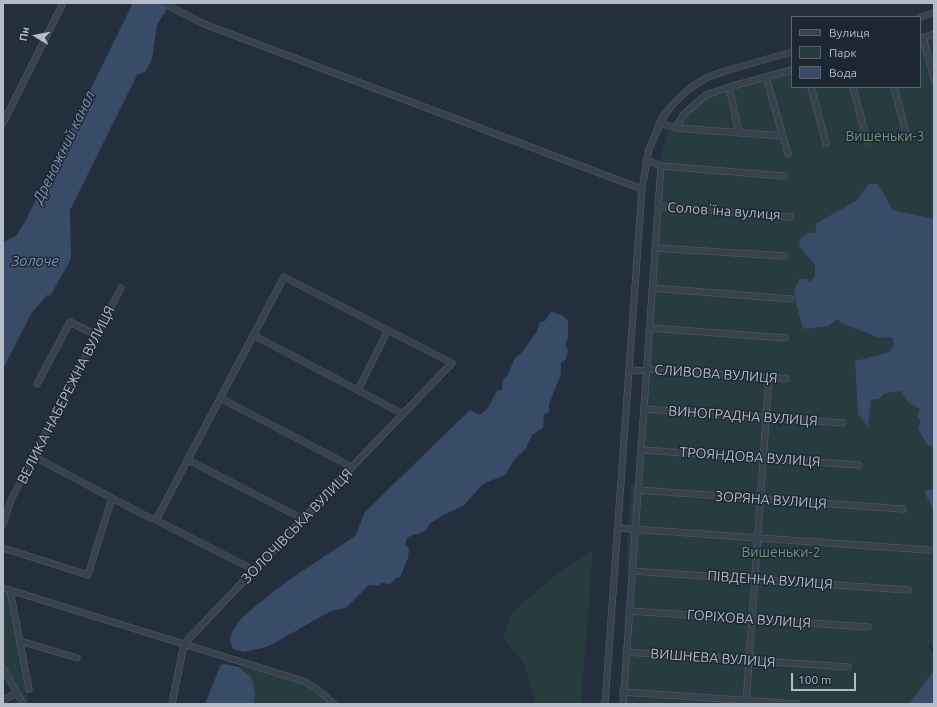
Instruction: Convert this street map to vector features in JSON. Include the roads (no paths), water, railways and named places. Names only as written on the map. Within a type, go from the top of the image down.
[{"type":"street","points":[[3,123],[63,3]]},
{"type":"street","points":[[163,3],[204,24],[642,189]]},
{"type":"street","points":[[921,17],[934,13]]},
{"type":"street","points":[[934,34],[921,38],[934,79]]},
{"type":"street","points":[[605,704],[642,189],[646,160],[651,141],[659,123],[674,103],[690,88],[706,78],[725,71],[791,52]]},
{"type":"street","points":[[676,128],[684,114],[706,95],[729,87],[791,70]]},
{"type":"street","points":[[766,77],[788,154]]},
{"type":"street","points":[[729,87],[739,133]]},
{"type":"street","points":[[811,88],[826,143]]},
{"type":"street","points":[[853,88],[867,141]]},
{"type":"street","points":[[894,88],[907,137]]},
{"type":"street","points":[[659,123],[676,128],[783,136]]},
{"type":"street","points":[[646,160],[661,166],[784,176]]},
{"type":"street","points":[[623,704],[661,166]]},
{"type":"street","name":"Соловʼїна вулиця","points":[[658,206],[790,216]]},
{"type":"street","points":[[656,248],[785,256]]},
{"type":"street","points":[[254,570],[156,520],[284,277],[388,330],[358,390]]},
{"type":"street","name":"ВЕЛИКА НАБЕРЕЖНА ВУЛИЦЯ","points":[[3,524],[11,500],[33,456],[121,288]]},
{"type":"street","points":[[652,288],[791,299]]},
{"type":"street","points":[[38,384],[70,322],[96,335]]},
{"type":"street","points":[[650,328],[785,338]]},
{"type":"street","name":"ЗОЛОЧІВСЬКА ВУЛИЦЯ","points":[[184,644],[452,363],[388,330]]},
{"type":"street","points":[[253,335],[403,414]]},
{"type":"street","name":"СЛИВОВА ВУЛИЦЯ","points":[[630,370],[786,379]]},
{"type":"street","points":[[746,702],[769,377]]},
{"type":"street","points":[[220,398],[352,467]]},
{"type":"street","name":"ВИНОГРАДНА ВУЛИЦЯ","points":[[644,409],[843,423]]},
{"type":"street","name":"ТРОЯНДОВА ВУЛИЦЯ","points":[[641,450],[859,465]]},
{"type":"street","points":[[33,456],[150,518]]},
{"type":"street","points":[[188,460],[303,519]]},
{"type":"street","name":"ЗОРЯНА ВУЛИЦЯ","points":[[638,490],[903,509]]},
{"type":"street","points":[[3,548],[88,575],[112,498]]},
{"type":"street","points":[[618,528],[928,550]]},
{"type":"street","name":"ПІВДЕННА ВУЛИЦЯ","points":[[632,571],[908,590]]},
{"type":"street","points":[[3,588],[307,683],[316,688],[334,704]]},
{"type":"street","points":[[10,590],[29,689]]},
{"type":"street","name":"ГОРІХОВА ВУЛИЦЯ","points":[[629,611],[868,627]]},
{"type":"street","points":[[20,641],[77,658]]},
{"type":"street","points":[[172,704],[184,644]]},
{"type":"street","name":"ВИШНЕВА ВУЛИЦЯ","points":[[626,652],[848,667]]},
{"type":"street","points":[[3,668],[23,704]]},
{"type":"street","points":[[623,692],[746,702],[797,704]]},
{"type":"street","points":[[3,700],[17,693]]},
{"type":"water","name":"Золоче","points":[[133,3],[170,3],[157,25],[152,59],[146,71],[137,75],[70,210],[71,259],[50,296],[47,295],[31,314],[3,369],[3,242],[16,236],[27,218]]},
{"type":"water","points":[[869,184],[878,184],[893,210],[934,219],[934,447],[927,445],[918,429],[920,421],[917,416],[920,410],[916,406],[909,404],[901,391],[885,393],[879,399],[871,400],[868,427],[858,414],[855,361],[890,352],[894,345],[892,337],[879,338],[842,323],[838,319],[829,326],[803,329],[796,302],[794,290],[797,283],[800,279],[807,279],[809,282],[815,276],[815,265],[800,247],[799,243],[801,238],[807,233],[817,233],[815,224],[856,201]]},
{"type":"water","points":[[552,312],[563,316],[568,321],[568,338],[565,344],[568,351],[566,359],[561,363],[561,374],[549,404],[549,412],[544,414],[543,428],[532,435],[526,448],[514,460],[505,475],[483,484],[463,506],[443,515],[429,524],[426,530],[407,538],[405,544],[409,549],[408,558],[400,577],[396,578],[390,584],[382,583],[378,586],[369,585],[346,608],[331,611],[267,647],[244,652],[233,649],[230,640],[232,632],[240,620],[255,606],[293,577],[355,536],[365,512],[470,410],[480,415],[487,409],[497,391],[502,390],[503,379],[507,376],[514,360],[524,350],[537,331],[540,322],[545,321]]},
{"type":"water","points":[[934,489],[934,521],[932,506],[925,491]]},
{"type":"water","points":[[223,664],[239,667],[252,678],[255,694],[254,704],[205,704],[220,666]]},
{"type":"water","points":[[934,670],[934,704],[909,704]]},
{"type":"park label","name":"Вишеньки-3","points":[[885,136]]},
{"type":"park label","name":"Вишеньки-2","points":[[781,552]]},
{"type":"water label","name":"Дренажний канал","points":[[64,147]]}]
